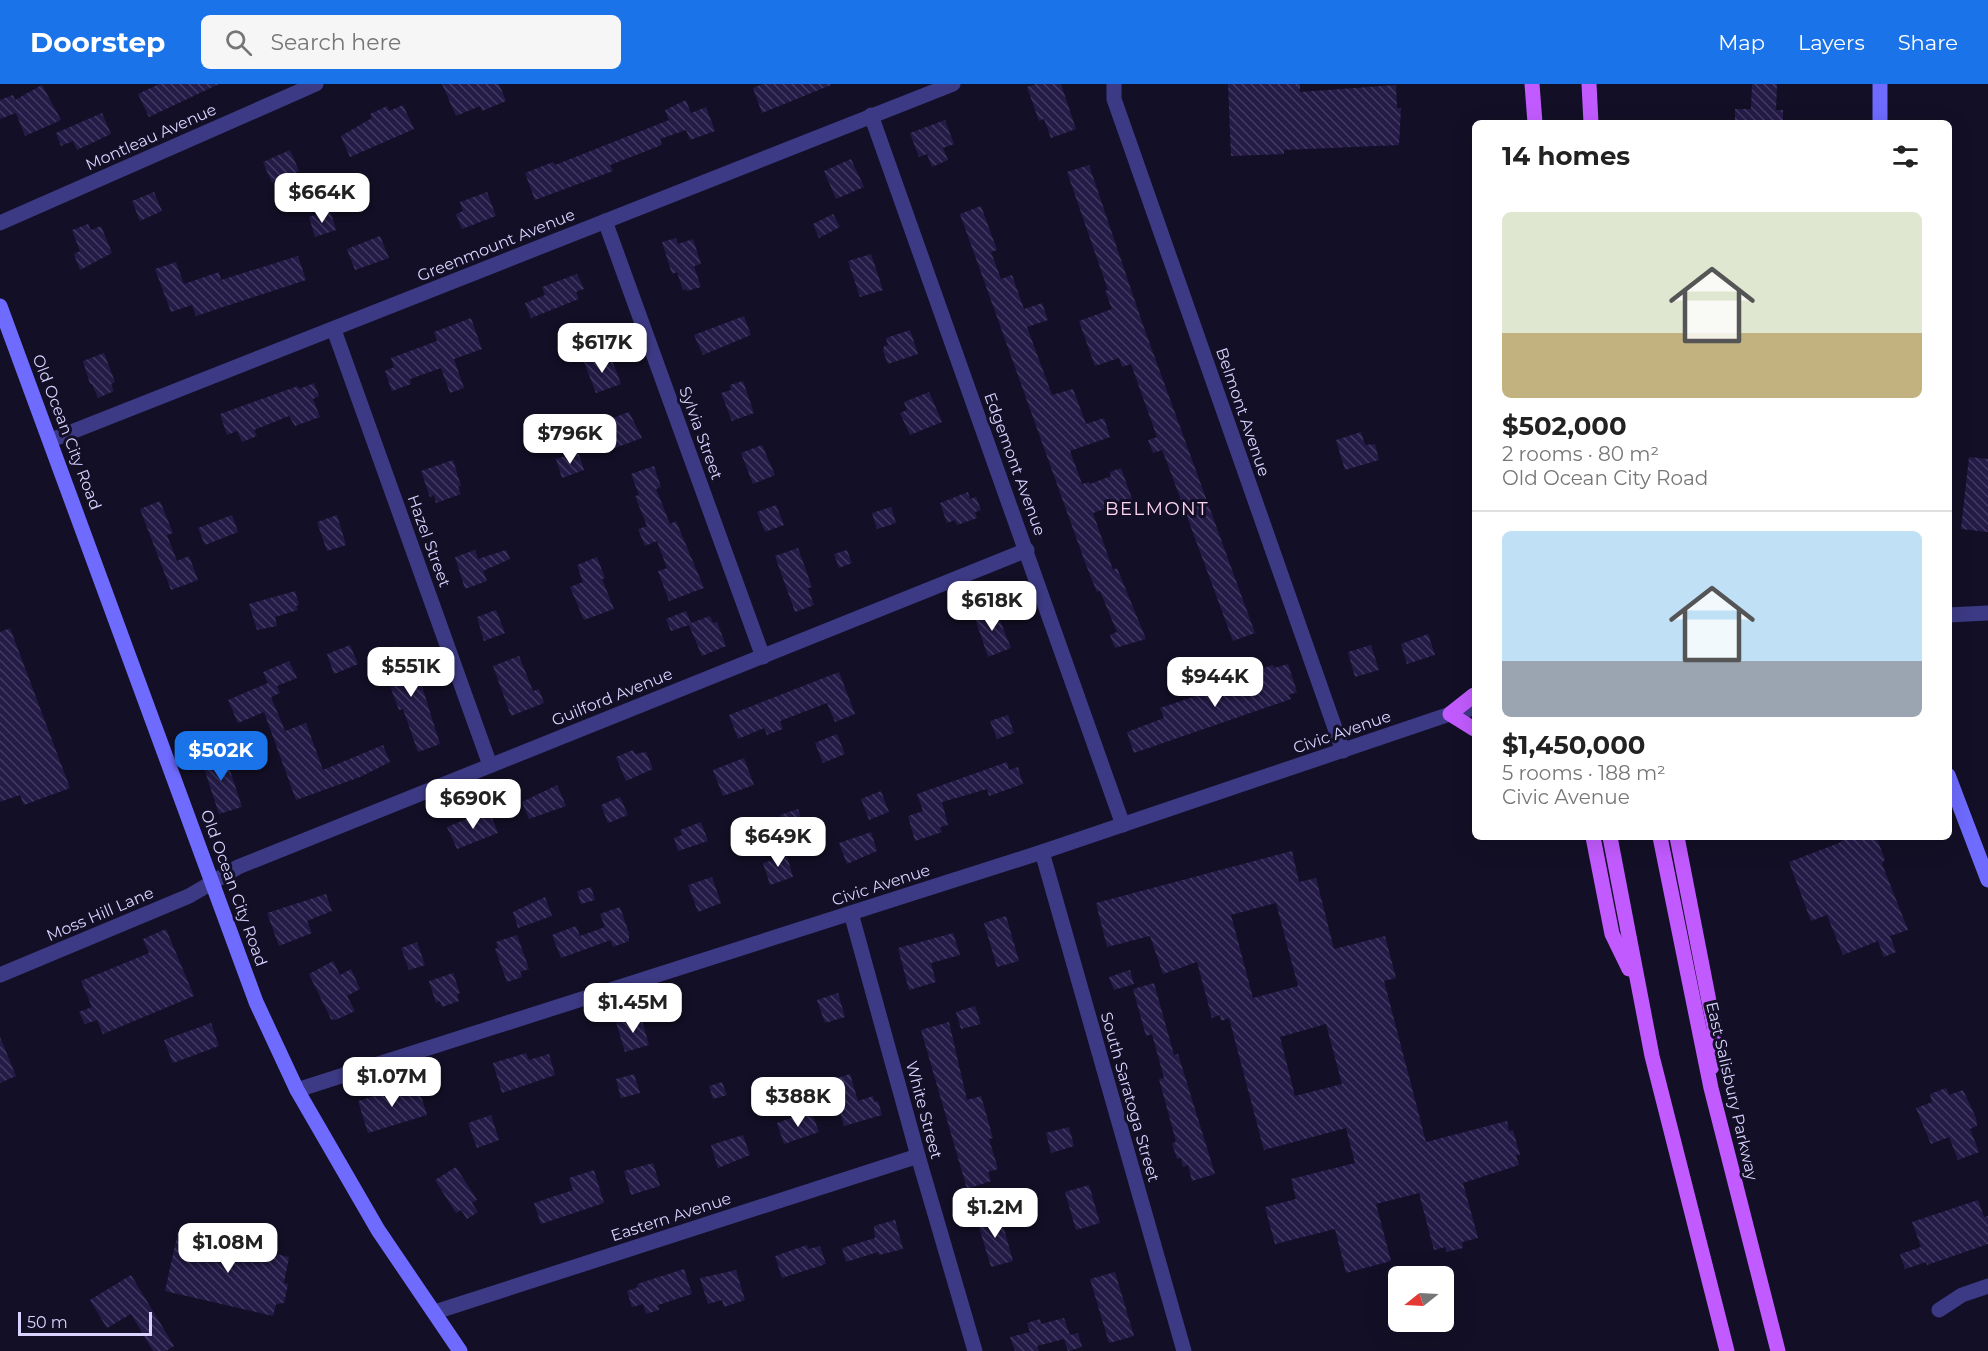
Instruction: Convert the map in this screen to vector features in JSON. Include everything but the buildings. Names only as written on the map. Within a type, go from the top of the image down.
[{"type":"main road","points":[[1532,84],[1535,120]]},
{"type":"main road","points":[[1589,84],[1591,120]]},
{"type":"main road","points":[[1880,84],[1880,120]]},
{"type":"main road","name":"Old Ocean City Road","points":[[0,306],[213,882],[255,1002],[297,1090],[378,1230],[460,1351]]},
{"type":"main road","points":[[1472,697],[1449,714],[1472,728]]},
{"type":"main road","points":[[1952,786],[1988,880]]},
{"type":"main road","points":[[1594,840],[1612,934],[1638,990]]},
{"type":"main road","points":[[1611,840],[1652,1056],[1727,1351]]},
{"type":"main road","name":"East Salisbury Parkway","points":[[1661,840],[1711,1088],[1778,1351]]},
{"type":"main road","points":[[1678,840],[1714,1027],[1711,1088]]},
{"type":"street","name":"Montleau Avenue","points":[[0,223],[316,84]]},
{"type":"street","name":"Greenmount Avenue","points":[[51,440],[953,84]]},
{"type":"street","name":"Belmont Avenue","points":[[1114,84],[1114,99],[1343,751]]},
{"type":"street","name":"Edgemont Avenue","points":[[872,115],[1123,825]]},
{"type":"street","name":"Sylvia Street","points":[[605,221],[763,657]]},
{"type":"street","name":"Hazel Street","points":[[334,330],[490,765]]},
{"type":"street","name":"Guilford Avenue","points":[[213,882],[238,867],[1027,550]]},
{"type":"street","points":[[1952,615],[1988,612]]},
{"type":"street","name":"Civic Avenue","points":[[297,1090],[1042,852],[1449,714],[1472,708]]},
{"type":"street","name":"South Saratoga Street","points":[[1042,852],[1180,1350]]},
{"type":"street","name":"Moss Hill Lane","points":[[0,975],[189,896],[213,882]]},
{"type":"street","name":"White Street","points":[[851,913],[975,1351]]},
{"type":"street","name":"Eastern Avenue","points":[[435,1312],[918,1156]]},
{"type":"street","points":[[1939,1310],[1962,1295],[1988,1286]]},
{"type":"district","name":"BELMONT","points":[[1157,509]]}]
